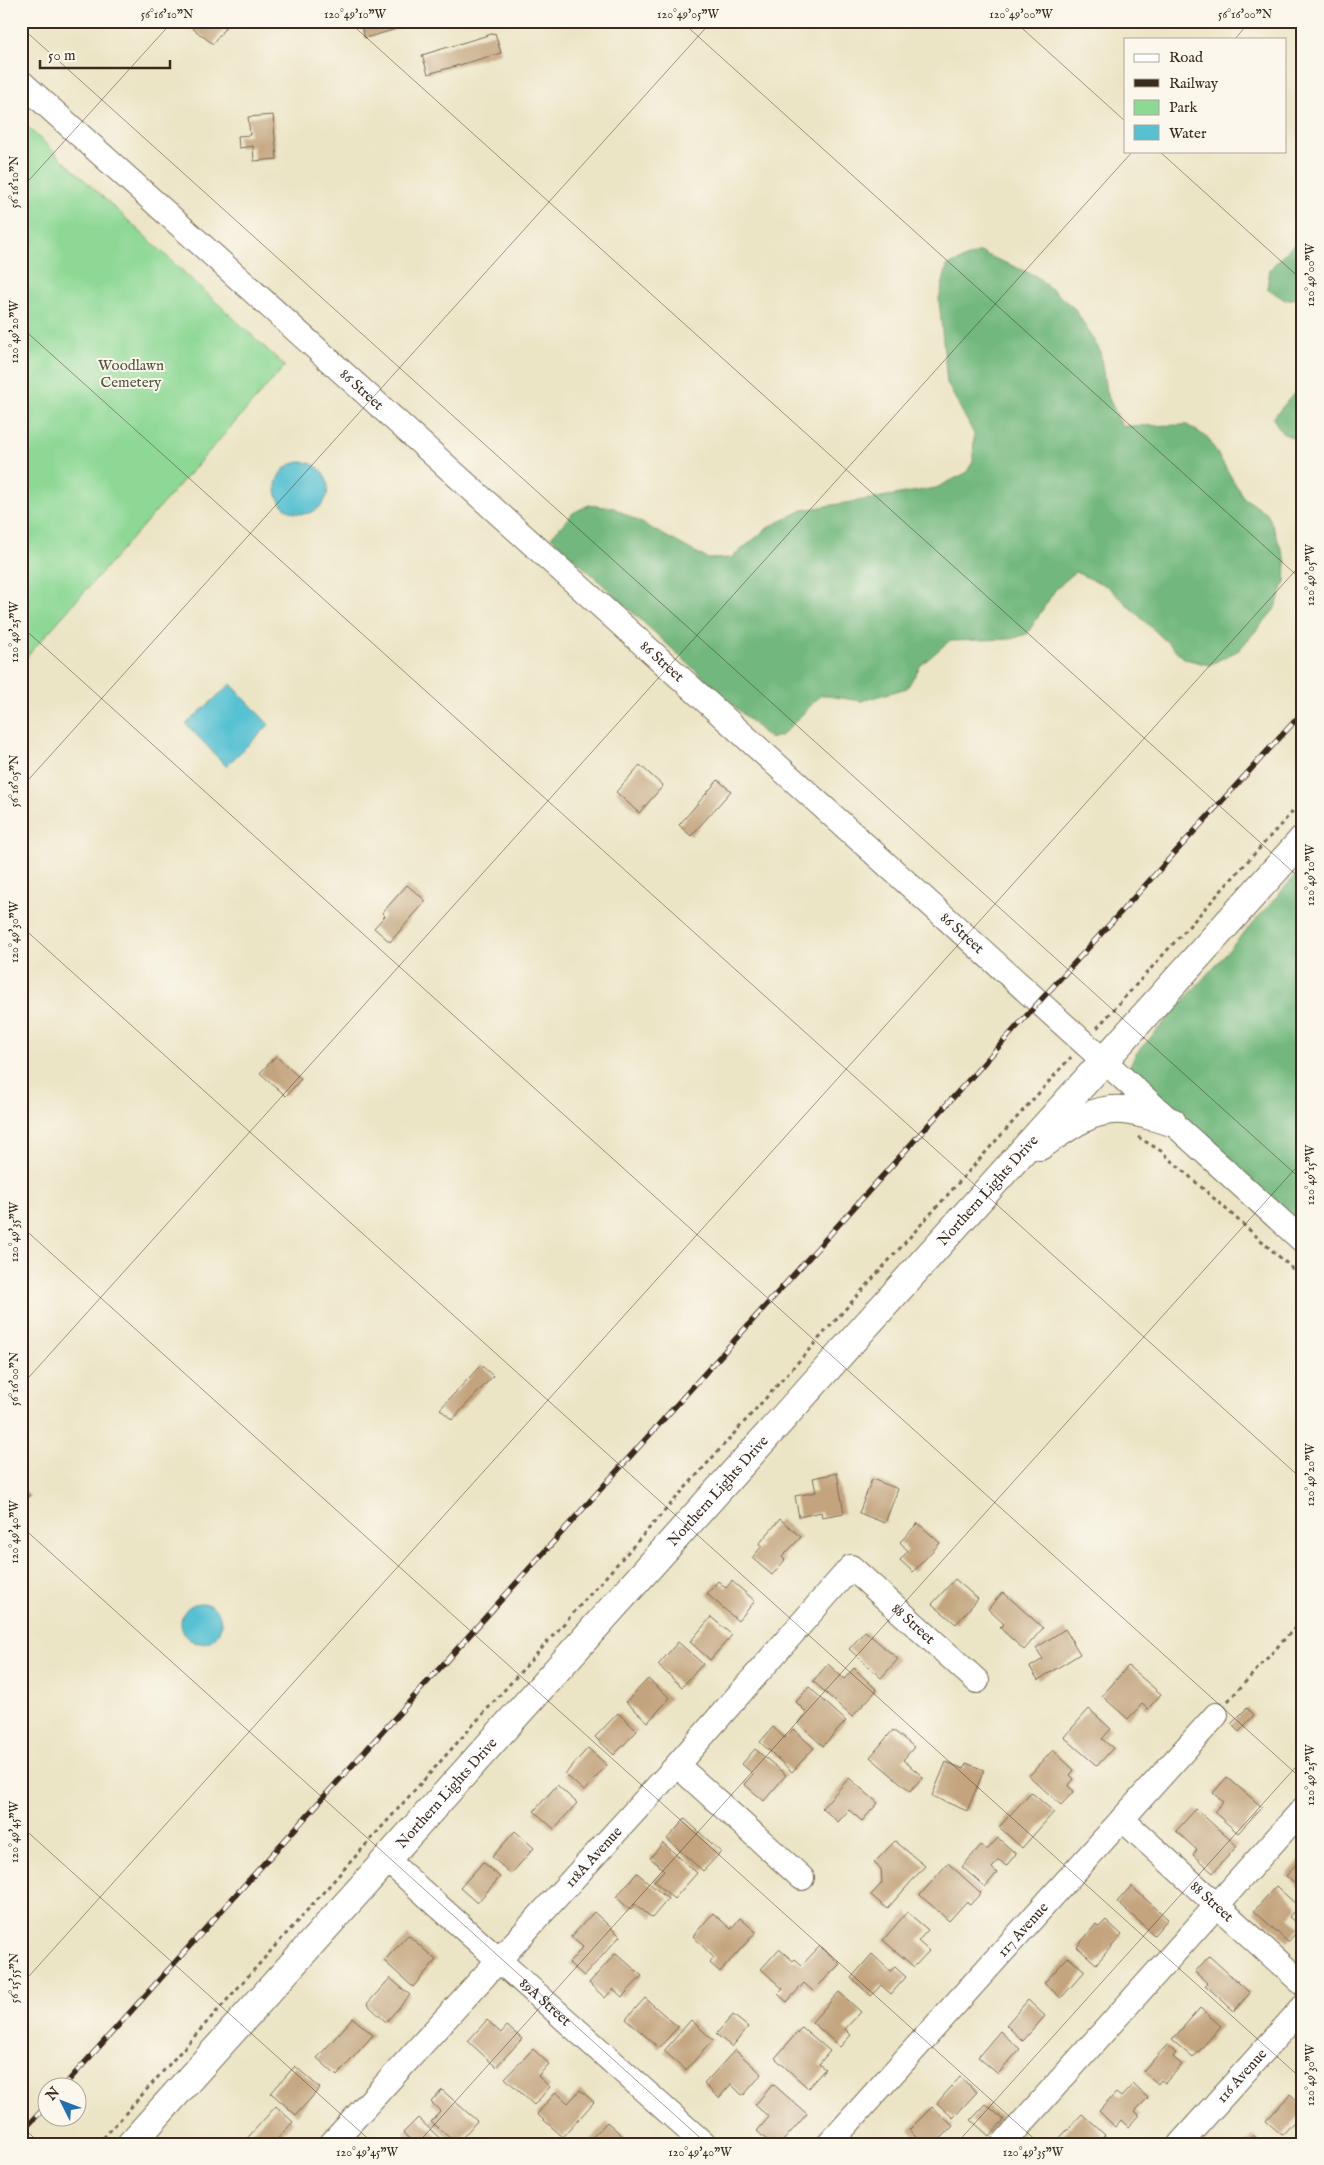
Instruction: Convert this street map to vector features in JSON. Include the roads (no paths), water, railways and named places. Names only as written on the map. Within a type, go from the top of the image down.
[{"type":"main road","name":"Northern Lights Drive","points":[[131,2144],[1000,1174],[1093,1052],[1303,839]]},
{"type":"main road","points":[[1000,1174],[1080,1119],[1094,1114],[1124,1110],[1172,1122]]},
{"type":"street","name":"86 Street","points":[[21,82],[679,674],[1093,1052],[1303,1240]]},
{"type":"street","name":"88 Street","points":[[851,1568],[977,1681]]},
{"type":"street","name":"118A Avenue","points":[[331,2144],[677,1765],[851,1568]]},
{"type":"street","name":"117 Avenue","points":[[829,2144],[1216,1715]]},
{"type":"street","points":[[677,1765],[802,1878]]},
{"type":"street","points":[[1003,2144],[1303,1809]]},
{"type":"street","name":"88 Street","points":[[1122,1819],[1303,1984]]},
{"type":"street","name":"89A Street","points":[[386,1859],[499,1958],[704,2144]]},
{"type":"street","name":"116 Avenue","points":[[1180,2144],[1303,2007]]},
{"type":"water","points":[[297,462],[307,462],[321,469],[328,483],[328,493],[321,507],[307,514],[297,514],[287,510],[280,503],[276,493],[276,483],[280,473],[287,466]]},
{"type":"water","points":[[231,684],[269,725],[226,766],[186,724]]},
{"type":"water","points":[[201,1603],[215,1609],[221,1623],[215,1637],[201,1643],[187,1637],[181,1623],[187,1609]]},
{"type":"railway","points":[[71,2078],[1038,1003],[1303,712]]},
{"type":"railway","points":[[21,2133],[38,2115]]},
{"type":"park label","name":"Woodlawn Cemetery","points":[[131,374]]}]
